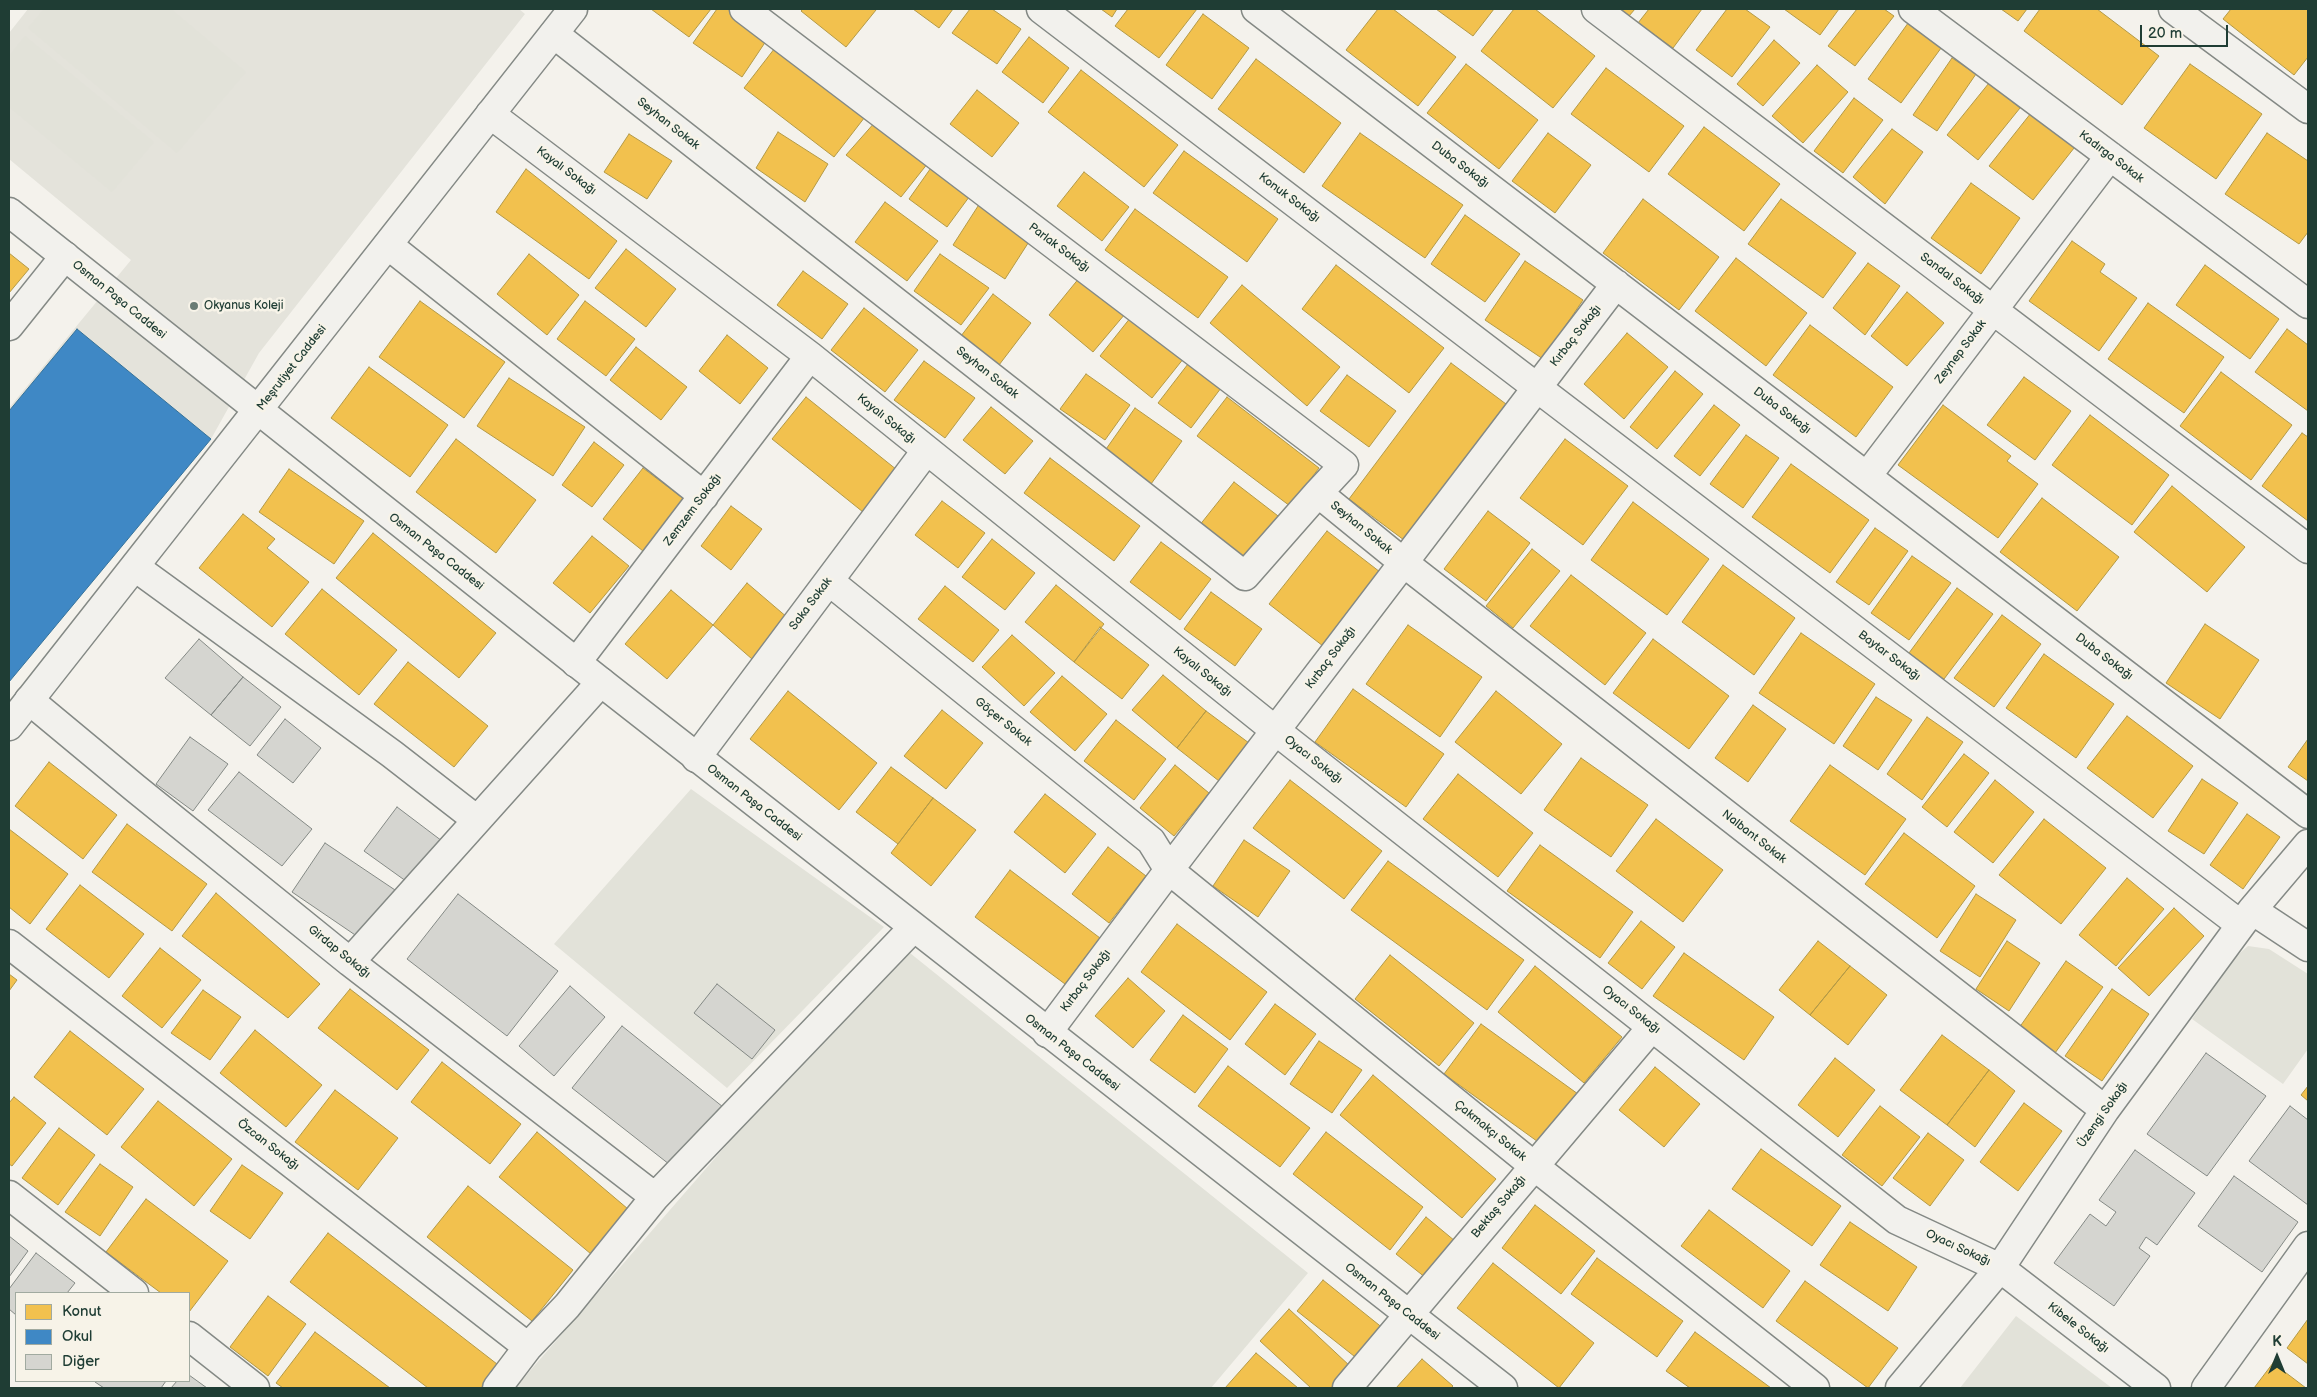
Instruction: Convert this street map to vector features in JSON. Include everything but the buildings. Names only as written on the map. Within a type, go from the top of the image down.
[{"type":"street","name":"Meşrutiyet Caddesi","points":[[9,726],[258,412],[573,9]]},
{"type":"street","name":"Parlak Sokağı","points":[[744,9],[1344,465],[1318,493]]},
{"type":"street","name":"Konuk Sokağı","points":[[1041,9],[1536,387]]},
{"type":"street","name":"Duba Sokağı","points":[[1256,9],[2308,814]]},
{"type":"street","name":"Sandal Sokağı","points":[[1596,9],[2308,550]]},
{"type":"street","name":"Kadırga Sokak","points":[[1913,9],[2308,304]]},
{"type":"street","points":[[2173,9],[2308,109]]},
{"type":"street","name":"Seyhan Sokak","points":[[554,34],[1245,576],[1318,493],[1404,563]]},
{"type":"street","name":"Kayalı Sokağı","points":[[490,114],[810,356],[1276,731]]},
{"type":"street","name":"Zeynep Sokak","points":[[1867,476],[2110,156]]},
{"type":"street","name":"Osman Paşa Caddesi","points":[[9,212],[258,412],[696,758],[1503,1388]]},
{"type":"street","points":[[388,245],[704,496]]},
{"type":"street","points":[[9,326],[65,256]]},
{"type":"street","name":"Kırbaç Sokağı","points":[[1047,1033],[1616,284]]},
{"type":"street","name":"Zemzem Sokağı","points":[[576,663],[810,356]]},
{"type":"street","name":"Baytar Sokağı","points":[[1536,387],[2246,918],[2308,947]]},
{"type":"street","name":"Saka Sokak","points":[[696,758],[926,451]]},
{"type":"street","name":"Nalbant Sokak","points":[[1404,563],[2105,1110]]},
{"type":"street","points":[[135,567],[392,754],[476,820]]},
{"type":"street","name":"Göçer Sokak","points":[[829,581],[1151,841],[1169,870]]},
{"type":"street","points":[[350,962],[600,682]]},
{"type":"street","name":"Girdap Sokağı","points":[[30,700],[135,788],[350,962],[655,1197]]},
{"type":"street","name":"Oyacı Sokağı","points":[[1276,731],[1897,1220],[2000,1268]]},
{"type":"street","name":"Üzengi Sokağı","points":[[1900,1388],[2000,1268],[2105,1110],[2246,918],[2308,844]]},
{"type":"street","name":"Çakmakçı Sokak","points":[[1169,870],[1534,1166],[1815,1388]]},
{"type":"street","points":[[497,1388],[528,1347],[567,1306],[655,1197],[913,928]]},
{"type":"street","name":"Özcan Sokağı","points":[[9,944],[528,1347]]},
{"type":"street","name":"Bektaş Sokağı","points":[[1347,1388],[1652,1027]]},
{"type":"street","points":[[9,1195],[133,1292]]},
{"type":"street","points":[[2206,1388],[2308,1246]]},
{"type":"street","name":"Kibele Sokağı","points":[[2000,1268],[2156,1388]]},
{"type":"street","points":[[190,1337],[255,1388]]},
{"type":"shaded area","name":"Okyanus Koleji","points":[[28,9],[519,9],[525,14],[259,353],[211,439],[9,682],[9,408],[131,260],[9,159],[9,33]]},
{"type":"shaded area","points":[[44,9],[171,9],[246,72],[177,153],[28,28]]},
{"type":"shaded area","points":[[25,36],[154,142],[112,192],[9,107],[9,56]]},
{"type":"shaded area","points":[[691,789],[884,927],[727,1088],[554,944]]},
{"type":"shaded area","points":[[2248,946],[2269,949],[2308,974],[2308,1049],[2283,1084],[2192,1019],[2233,959]]},
{"type":"shaded area","points":[[910,953],[1308,1273],[1211,1388],[515,1388],[743,1126]]},
{"type":"shaded area","points":[[2016,1316],[2112,1388],[1960,1388]]},
{"type":"place","name":"Okyanus Koleji","points":[[194,306]]}]
